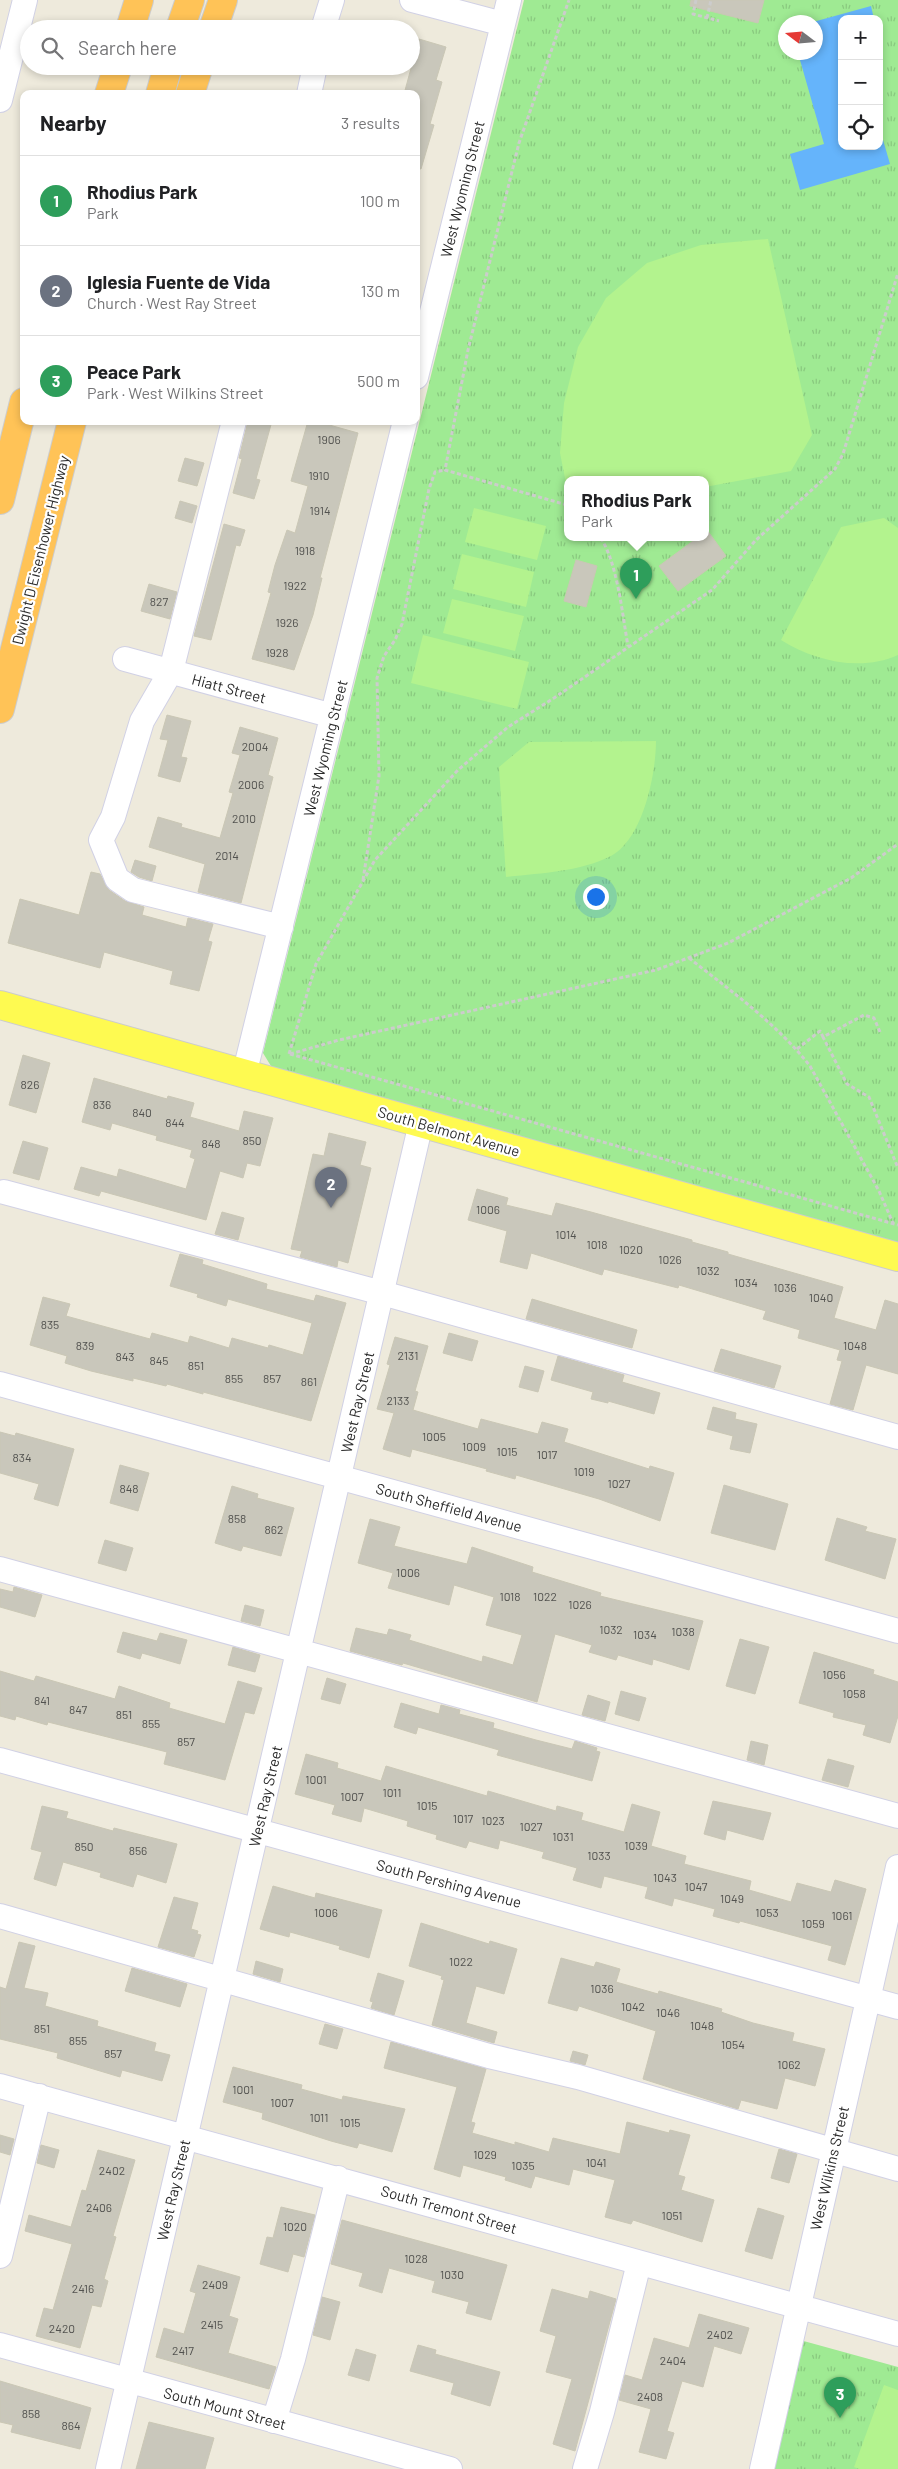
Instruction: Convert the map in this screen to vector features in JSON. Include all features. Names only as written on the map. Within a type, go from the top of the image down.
[{"type":"highway","points":[[123,20],[128,0]]},
{"type":"highway","points":[[133,20],[139,0]]},
{"type":"highway","points":[[183,20],[190,0]]},
{"type":"highway","points":[[216,20],[223,0]]},
{"type":"highway","points":[[109,90],[111,75]]},
{"type":"highway","points":[[109,90],[115,75]]},
{"type":"highway","points":[[161,90],[165,75]]},
{"type":"highway","points":[[191,90],[197,75]]},
{"type":"highway","points":[[0,500],[20,418]]},
{"type":"highway","name":"Dwight D Eisenhower Highway","points":[[0,709],[71,425]]},
{"type":"highway","points":[[20,629],[85,425]]},
{"type":"main road","name":"South Belmont Avenue","points":[[0,1005],[244,1075],[898,1256]]},
{"type":"street","points":[[0,100],[3,72],[25,0]]},
{"type":"street","points":[[326,20],[332,0]]},
{"type":"street","points":[[412,0],[503,24]]},
{"type":"street","name":"West Wyoming Street","points":[[420,361],[509,0]]},
{"type":"street","points":[[310,90],[313,75]]},
{"type":"street","points":[[233,425],[171,672],[142,721],[113,817],[101,840],[117,878],[133,890],[281,927]]},
{"type":"street","name":"West Wyoming Street","points":[[244,1075],[404,425]]},
{"type":"street","name":"Hiatt Street","points":[[125,659],[333,716]]},
{"type":"street","name":"West Ray Street","points":[[108,2469],[421,1123]]},
{"type":"street","points":[[4,1192],[382,1292],[898,1438]]},
{"type":"street","name":"South Sheffield Avenue","points":[[0,1384],[898,1631]]},
{"type":"street","points":[[0,1569],[898,1816]]},
{"type":"street","name":"South Pershing Avenue","points":[[0,1760],[898,2007]]},
{"type":"street","name":"West Wilkins Street","points":[[762,2469],[898,1867]]},
{"type":"street","points":[[0,1916],[489,2056],[578,2077],[898,2169]]},
{"type":"street","name":"South Tremont Street","points":[[0,2086],[898,2334]]},
{"type":"street","points":[[0,2256],[39,2096]]},
{"type":"street","points":[[274,2421],[293,2359],[338,2178]]},
{"type":"street","points":[[585,2469],[602,2412],[639,2263]]},
{"type":"street","name":"South Mount Street","points":[[0,2345],[450,2469]]},
{"type":"path","points":[[445,470],[468,350],[519,144],[569,0]]},
{"type":"path","points":[[696,0],[693,14],[718,21]]},
{"type":"path","points":[[707,18],[711,0]]},
{"type":"path","points":[[289,1054],[316,964],[375,860],[458,770],[508,727],[554,698],[712,590],[762,534],[834,468],[843,454],[898,273]]},
{"type":"path","points":[[362,883],[379,776],[377,678],[384,656],[396,640],[402,624],[429,488],[436,472],[445,470],[564,505]]},
{"type":"path","points":[[603,541],[606,546],[616,586],[628,646]]},
{"type":"path","points":[[289,1054],[339,1040],[656,970],[728,943],[851,878],[898,844]]},
{"type":"path","points":[[688,958],[738,997],[797,1049],[810,1066],[896,1224]]},
{"type":"path","points":[[823,1037],[864,1015],[874,1018],[880,1032]]},
{"type":"path","points":[[797,1049],[820,1031],[847,1084],[869,1096],[898,1168]]},
{"type":"path","points":[[289,1054],[896,1224]]},
{"type":"green space","points":[[524,0],[898,0],[898,1245],[274,1071],[263,1053]]},
{"type":"green space","points":[[768,239],[812,435],[791,471],[709,486],[709,476],[565,476],[560,453],[564,403],[578,347],[606,298],[647,263],[701,245]]},
{"type":"green space","points":[[474,508],[546,526],[537,560],[465,542]]},
{"type":"green space","points":[[884,518],[898,528],[898,655],[869,663],[838,662],[808,654],[781,640],[841,527]]},
{"type":"green space","points":[[462,554],[534,572],[526,607],[453,589]]},
{"type":"green space","points":[[452,599],[524,616],[515,651],[443,633]]},
{"type":"green space","points":[[423,635],[529,662],[517,709],[411,683]]},
{"type":"green space","points":[[656,741],[653,771],[646,804],[632,836],[622,848],[611,856],[573,869],[506,877],[499,767],[529,742]]},
{"type":"green space","points":[[800,2340],[898,2367],[898,2469],[771,2469]]},
{"type":"green space","points":[[884,2385],[898,2390],[898,2469],[859,2469],[854,2467]]},
{"type":"water","points":[[871,6],[873,15],[838,15]]},
{"type":"water","points":[[838,15],[838,150],[883,150],[883,140],[890,164],[800,190],[790,154],[824,144],[800,60],[823,60],[823,19]]},
{"type":"building","points":[[691,0],[764,0],[758,23],[690,6]]},
{"type":"building","points":[[420,39],[446,47],[436,80],[442,82],[430,124],[434,125],[421,169],[420,90],[405,90],[409,75],[420,75]]},
{"type":"building","points":[[247,425],[271,425],[256,479],[260,480],[254,499],[233,493],[242,459],[239,458]]},
{"type":"building","points":[[307,425],[329,425],[358,433],[320,578],[322,578],[313,615],[294,670],[252,659],[271,593],[268,592],[275,565],[287,530],[295,533],[308,486],[291,481]]},
{"type":"building","points":[[185,458],[204,463],[197,486],[178,481]]},
{"type":"building","points":[[180,501],[197,506],[192,523],[175,518]]},
{"type":"building","points":[[224,524],[245,530],[240,546],[236,545],[211,640],[194,636]]},
{"type":"building","points":[[709,533],[726,556],[678,591],[659,566],[693,541],[709,541]]},
{"type":"building","points":[[576,560],[597,566],[586,607],[564,601]]},
{"type":"building","points":[[149,584],[177,592],[170,619],[141,611]]},
{"type":"building","points":[[167,715],[191,721],[181,757],[187,758],[180,782],[158,776],[168,740],[160,739]]},
{"type":"building","points":[[240,727],[278,738],[268,775],[273,777],[241,903],[198,892],[205,864],[149,847],[158,817],[182,824],[181,827],[220,838],[233,793],[229,792],[240,755],[232,753]]},
{"type":"building","points":[[135,860],[156,866],[152,881],[131,872]]},
{"type":"building","points":[[91,872],[100,874],[109,890],[125,901],[144,907],[142,915],[186,927],[188,918],[213,924],[208,941],[212,942],[199,991],[170,984],[173,971],[104,952],[100,968],[8,943],[20,899],[79,915]]},
{"type":"building","points":[[23,1055],[50,1063],[36,1113],[9,1105]]},
{"type":"building","points":[[94,1078],[167,1099],[168,1096],[194,1103],[190,1117],[239,1131],[244,1111],[273,1118],[260,1166],[247,1163],[243,1178],[220,1171],[206,1220],[101,1191],[99,1196],[74,1189],[81,1167],[117,1177],[119,1169],[186,1189],[195,1159],[190,1157],[192,1150],[156,1140],[157,1136],[112,1123],[110,1130],[82,1122]]},
{"type":"building","points":[[329,1133],[366,1142],[360,1165],[371,1168],[348,1263],[338,1260],[337,1267],[300,1257],[302,1251],[291,1249],[313,1154],[324,1156]]},
{"type":"building","points":[[23,1141],[48,1148],[39,1180],[13,1173]]},
{"type":"building","points":[[477,1189],[508,1198],[506,1205],[552,1216],[556,1203],[692,1240],[692,1242],[728,1252],[728,1254],[843,1287],[834,1318],[876,1330],[885,1300],[898,1304],[898,1374],[866,1365],[853,1410],[830,1404],[842,1361],[837,1360],[840,1350],[798,1338],[800,1330],[763,1319],[766,1311],[679,1285],[678,1288],[604,1269],[602,1275],[531,1253],[527,1269],[500,1262],[507,1231],[468,1220]]},
{"type":"building","points":[[222,1212],[244,1218],[238,1240],[215,1234]]},
{"type":"building","points":[[180,1254],[203,1260],[202,1264],[267,1284],[266,1289],[314,1301],[316,1295],[346,1303],[311,1421],[203,1392],[203,1394],[167,1384],[166,1386],[133,1378],[133,1381],[91,1371],[65,1363],[67,1356],[30,1345],[43,1297],[70,1304],[66,1316],[150,1339],[152,1333],[188,1343],[190,1336],[229,1348],[232,1338],[268,1348],[269,1345],[303,1355],[312,1323],[228,1299],[226,1306],[197,1297],[198,1294],[170,1286]]},
{"type":"building","points":[[532,1299],[637,1330],[632,1348],[526,1319]]},
{"type":"building","points":[[449,1333],[478,1341],[472,1361],[443,1353]]},
{"type":"building","points":[[395,1337],[428,1346],[415,1391],[418,1392],[413,1410],[478,1429],[481,1419],[538,1434],[542,1422],[568,1429],[564,1442],[649,1469],[650,1466],[674,1473],[660,1521],[599,1499],[516,1475],[515,1479],[486,1471],[487,1469],[412,1449],[410,1457],[383,1449],[394,1413],[377,1409],[390,1365],[387,1364]]},
{"type":"building","points":[[721,1349],[781,1366],[774,1388],[714,1371]]},
{"type":"building","points":[[558,1356],[624,1375],[622,1382],[660,1393],[654,1414],[608,1401],[608,1403],[591,1399],[593,1392],[551,1380]]},
{"type":"building","points":[[525,1366],[544,1371],[538,1392],[519,1387]]},
{"type":"building","points":[[713,1407],[736,1413],[735,1419],[757,1424],[750,1453],[730,1449],[733,1436],[707,1429]]},
{"type":"building","points":[[0,1432],[15,1436],[16,1433],[74,1449],[58,1506],[34,1499],[39,1484],[0,1473]]},
{"type":"building","points":[[120,1465],[149,1473],[138,1511],[110,1503]]},
{"type":"building","points":[[724,1485],[788,1504],[775,1550],[711,1533]]},
{"type":"building","points":[[232,1486],[258,1494],[257,1498],[294,1508],[281,1556],[243,1546],[241,1551],[215,1543]]},
{"type":"building","points":[[837,1518],[867,1527],[865,1531],[896,1539],[885,1579],[825,1560]]},
{"type":"building","points":[[370,1519],[400,1527],[394,1546],[467,1564],[472,1547],[533,1567],[532,1572],[601,1593],[600,1596],[703,1621],[689,1670],[653,1659],[652,1665],[618,1655],[616,1660],[589,1652],[592,1645],[555,1634],[537,1702],[403,1663],[402,1665],[350,1651],[356,1628],[387,1635],[389,1629],[411,1635],[409,1640],[482,1662],[483,1656],[513,1665],[522,1635],[486,1625],[494,1597],[454,1585],[449,1605],[388,1588],[393,1573],[358,1563]]},
{"type":"building","points":[[105,1540],[133,1548],[126,1571],[98,1563]]},
{"type":"building","points":[[14,1587],[42,1595],[35,1617],[0,1607],[0,1589],[13,1592]]},
{"type":"building","points":[[245,1605],[264,1610],[260,1626],[241,1621]]},
{"type":"building","points":[[123,1632],[157,1641],[160,1633],[187,1640],[180,1664],[142,1653],[140,1659],[117,1652]]},
{"type":"building","points":[[740,1639],[769,1647],[755,1694],[726,1686]]},
{"type":"building","points":[[233,1647],[260,1655],[255,1672],[228,1665]]},
{"type":"building","points":[[814,1652],[874,1670],[873,1674],[898,1682],[898,1716],[890,1743],[863,1735],[866,1725],[833,1717],[834,1713],[799,1703]]},
{"type":"building","points":[[0,1671],[34,1681],[36,1676],[115,1699],[119,1686],[170,1703],[169,1708],[225,1724],[238,1681],[262,1688],[254,1714],[245,1712],[225,1780],[164,1764],[167,1752],[48,1722],[47,1725],[16,1716],[15,1720],[0,1716]]},
{"type":"building","points":[[327,1678],[346,1684],[340,1704],[321,1699]]},
{"type":"building","points":[[621,1691],[646,1698],[639,1721],[615,1714]]},
{"type":"building","points":[[588,1695],[610,1702],[605,1721],[582,1715]]},
{"type":"building","points":[[401,1703],[439,1714],[441,1705],[460,1710],[459,1714],[494,1723],[493,1728],[536,1740],[572,1749],[575,1741],[597,1748],[596,1751],[600,1752],[592,1781],[497,1755],[499,1750],[418,1727],[416,1734],[394,1727]]},
{"type":"building","points":[[751,1741],[768,1745],[764,1765],[747,1760]]},
{"type":"building","points":[[306,1754],[338,1763],[337,1768],[381,1781],[386,1766],[487,1796],[488,1791],[556,1811],[557,1806],[583,1813],[581,1820],[624,1832],[632,1804],[660,1812],[651,1846],[686,1856],[684,1864],[751,1881],[749,1890],[791,1902],[797,1883],[831,1892],[835,1880],[866,1889],[845,1965],[828,1960],[832,1946],[740,1921],[739,1923],[713,1916],[715,1909],[674,1898],[672,1906],[645,1898],[648,1887],[604,1876],[601,1888],[573,1880],[577,1868],[542,1858],[544,1852],[500,1840],[498,1849],[469,1841],[466,1848],[436,1839],[437,1835],[407,1826],[408,1821],[364,1808],[361,1822],[332,1814],[335,1805],[295,1794]]},
{"type":"building","points":[[828,1759],[854,1766],[848,1787],[822,1780]]},
{"type":"building","points":[[713,1801],[771,1813],[763,1840],[727,1830],[725,1840],[704,1834]]},
{"type":"building","points":[[42,1806],[68,1812],[66,1818],[113,1831],[114,1828],[177,1844],[166,1883],[137,1874],[133,1887],[100,1877],[101,1873],[63,1862],[56,1886],[34,1879],[42,1852],[31,1849]]},
{"type":"building","points":[[273,1886],[315,1898],[316,1893],[382,1910],[369,1958],[339,1949],[340,1946],[290,1932],[289,1937],[260,1929]]},
{"type":"building","points":[[174,1897],[198,1903],[191,1929],[198,1931],[197,1934],[201,1935],[194,1957],[158,1947]]},
{"type":"building","points":[[421,1923],[489,1944],[490,1941],[517,1949],[504,1994],[476,1986],[466,2023],[497,2032],[494,2043],[432,2025],[444,1980],[441,1979],[442,1976],[409,1966]]},
{"type":"building","points":[[19,1942],[35,1946],[24,1988],[48,1993],[45,2006],[98,2021],[97,2026],[156,2043],[154,2051],[170,2055],[162,2081],[122,2070],[120,2077],[57,2058],[58,2053],[0,2039],[0,1987],[6,1989]]},
{"type":"building","points":[[561,1958],[594,1967],[596,1962],[620,1969],[616,1982],[658,1994],[659,1991],[722,2009],[721,2012],[753,2023],[794,2033],[792,2041],[825,2049],[815,2086],[785,2078],[777,2109],[741,2100],[738,2109],[643,2079],[656,2031],[579,2006],[577,2011],[548,2003]]},
{"type":"building","points":[[256,1961],[283,1969],[280,1982],[253,1974]]},
{"type":"building","points":[[132,1968],[187,1984],[180,2007],[125,1991]]},
{"type":"building","points":[[378,1973],[404,1981],[394,2015],[371,2008],[373,2002],[370,2001]]},
{"type":"building","points":[[325,2024],[343,2029],[337,2049],[319,2044]]},
{"type":"building","points":[[391,2042],[486,2069],[471,2122],[475,2123],[472,2133],[515,2145],[515,2142],[549,2152],[553,2138],[620,2154],[627,2122],[669,2133],[670,2130],[690,2135],[678,2175],[685,2177],[681,2190],[714,2200],[702,2242],[633,2220],[631,2224],[605,2217],[615,2180],[573,2169],[569,2185],[535,2176],[531,2188],[505,2180],[506,2177],[463,2165],[460,2177],[434,2169],[457,2087],[384,2068]]},
{"type":"building","points":[[573,2051],[588,2055],[585,2065],[570,2061]]},
{"type":"building","points":[[233,2067],[302,2085],[301,2089],[342,2100],[343,2096],[405,2109],[392,2152],[359,2143],[357,2148],[331,2141],[262,2119],[263,2113],[223,2102]]},
{"type":"building","points":[[0,2135],[14,2139],[10,2155],[0,2152]]},
{"type":"building","points":[[41,2145],[59,2150],[54,2168],[37,2163]]},
{"type":"building","points":[[779,2149],[797,2154],[789,2183],[771,2178]]},
{"type":"building","points":[[98,2150],[135,2160],[113,2236],[116,2237],[104,2279],[108,2281],[101,2307],[92,2305],[80,2348],[36,2336],[44,2308],[53,2310],[72,2244],[25,2231],[29,2215],[71,2227],[82,2190],[86,2191]]},
{"type":"building","points":[[281,2207],[315,2215],[304,2257],[293,2254],[288,2272],[260,2264],[267,2237],[273,2238]]},
{"type":"building","points":[[758,2208],[784,2216],[772,2259],[745,2251]]},
{"type":"building","points":[[342,2220],[507,2265],[491,2320],[466,2313],[469,2302],[432,2292],[435,2281],[389,2268],[382,2293],[359,2286],[363,2273],[331,2264]]},
{"type":"building","points":[[198,2265],[240,2277],[229,2316],[238,2319],[228,2353],[276,2367],[269,2389],[156,2357],[164,2328],[184,2334],[196,2293],[190,2291]]},
{"type":"building","points":[[552,2289],[588,2299],[590,2291],[616,2299],[575,2451],[553,2444],[572,2379],[546,2372],[556,2336],[540,2331]]},
{"type":"building","points":[[322,2297],[340,2302],[330,2340],[313,2335]]},
{"type":"building","points":[[699,2314],[749,2328],[741,2354],[714,2346],[703,2387],[682,2381],[667,2431],[674,2433],[666,2459],[639,2452],[651,2409],[619,2400],[625,2375],[642,2380],[654,2338],[689,2348]]},
{"type":"building","points":[[418,2345],[436,2350],[435,2354],[500,2372],[490,2406],[451,2394],[454,2383],[410,2371]]},
{"type":"building","points":[[356,2349],[376,2355],[369,2381],[348,2375]]},
{"type":"building","points":[[0,2381],[91,2408],[80,2449],[11,2432],[13,2425],[0,2422]]},
{"type":"building","points":[[149,2422],[214,2438],[205,2469],[136,2469]]},
{"type":"place","name":"Rhodius Park","points":[[636,599]]},
{"type":"place","name":"Iglesia Fuente de Vida","points":[[331,1208]]},
{"type":"place","name":"Peace Park","points":[[840,2418]]}]
